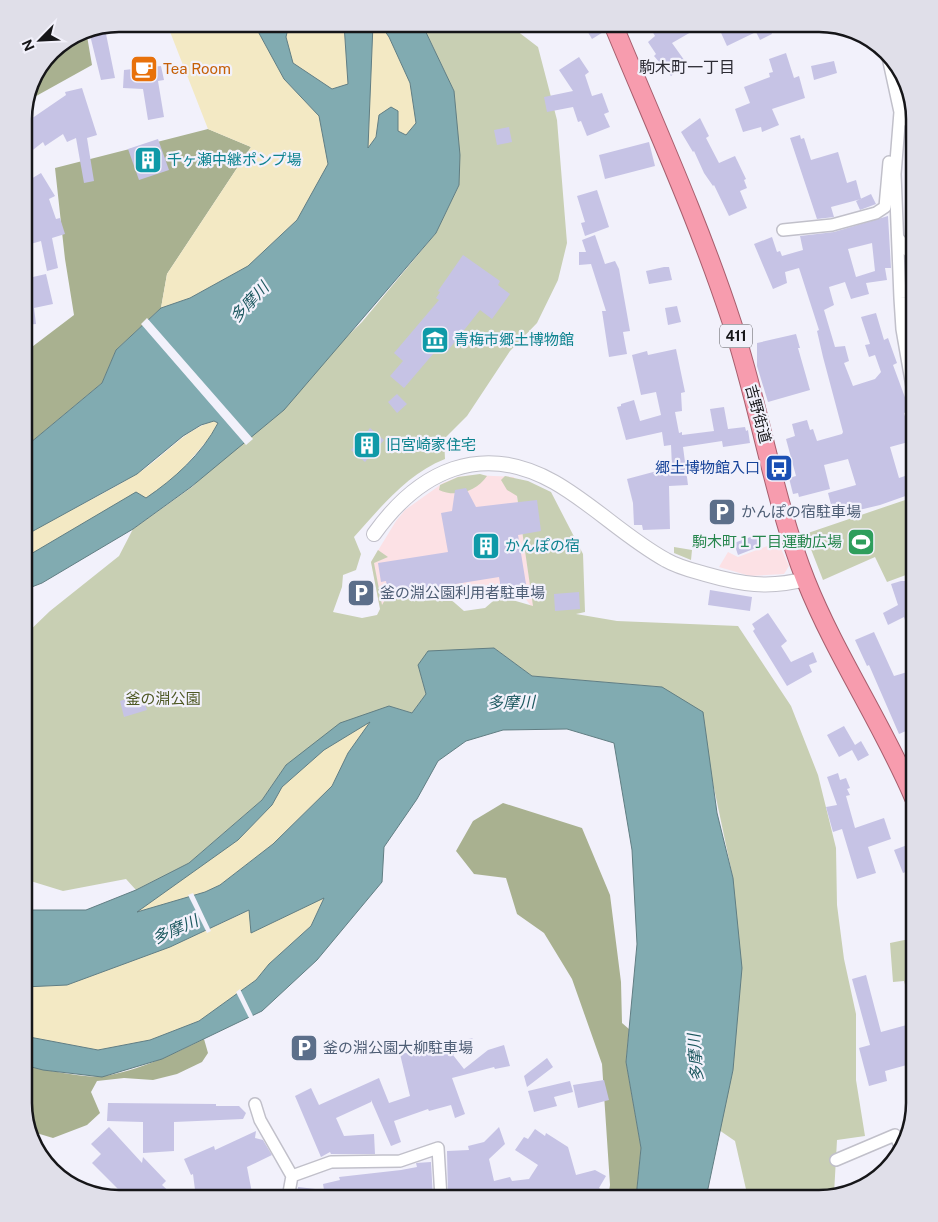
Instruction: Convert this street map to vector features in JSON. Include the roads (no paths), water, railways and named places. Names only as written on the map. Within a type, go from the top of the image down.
[{"type":"highway","name":"吉野街道","points":[[617,33],[704,245],[732,324],[783,511],[805,579],[833,639],[896,756],[906,779]]},
{"type":"street","points":[[891,71],[901,121],[895,174],[902,329],[906,352]]},
{"type":"street","points":[[901,121],[906,119]]},
{"type":"street","points":[[783,230],[832,225],[876,213],[885,207],[891,148],[899,140]]},
{"type":"street","points":[[898,238],[906,248]]},
{"type":"street","points":[[374,534],[394,507],[443,471],[467,465],[498,465],[529,471],[556,483],[654,552],[680,567],[752,586],[780,585],[805,579]]},
{"type":"street","points":[[255,1104],[260,1120],[292,1176],[289,1190]]},
{"type":"street","points":[[836,1160],[895,1134],[897,1139]]},
{"type":"street","points":[[292,1176],[331,1162],[400,1161],[438,1148],[440,1190]]},
{"type":"water","name":"多摩川","points":[[258,32],[287,32],[286,37],[293,63],[332,89],[348,84],[345,32],[373,32],[368,148],[376,137],[379,115],[391,107],[398,111],[398,131],[406,135],[416,123],[410,83],[386,32],[426,32],[454,91],[460,155],[459,185],[436,233],[284,410],[191,487],[133,529],[42,583],[33,587],[33,553],[136,492],[146,498],[167,483],[196,455],[218,423],[214,421],[201,425],[183,436],[137,474],[33,531],[33,441],[102,383],[116,350],[161,308],[190,298],[248,266],[297,220],[328,164],[319,116],[284,79]]},
{"type":"water","name":"多摩川","points":[[494,648],[532,676],[662,687],[703,712],[717,813],[733,878],[742,968],[733,1070],[708,1190],[637,1190],[641,1148],[626,1062],[637,944],[632,850],[614,743],[567,729],[503,730],[466,741],[438,761],[417,799],[384,847],[382,882],[317,960],[262,1011],[162,1059],[102,1077],[32,1067],[32,1038],[98,1050],[150,1040],[199,1021],[256,980],[269,964],[311,926],[324,898],[251,933],[249,910],[170,947],[67,985],[32,987],[32,910],[86,910],[136,890],[189,863],[262,800],[286,765],[340,723],[389,706],[412,713],[426,694],[418,665],[428,651]],"holes":[[[370,722],[348,753],[332,786],[273,844],[220,885],[205,892],[137,912],[238,840],[272,805],[282,787],[324,750]]]},
{"type":"place","name":"Tea Room","points":[[144,69]]},
{"type":"place","name":"千ヶ瀬中継ポンプ場","points":[[148,160]]},
{"type":"place","name":"青梅市郷土博物館","points":[[435,340]]},
{"type":"place","name":"旧宮崎家住宅","points":[[367,445]]},
{"type":"place","name":"郷土博物館入口","points":[[779,468]]},
{"type":"place","name":"かんぽの宿駐車場","points":[[722,512]]},
{"type":"place","name":"駒木町１丁目運動広場","points":[[861,542]]},
{"type":"place","name":"かんぽの宿","points":[[486,546]]},
{"type":"place","name":"釜の淵公園利用者駐車場","points":[[361,593]]},
{"type":"place","name":"釜の淵公園大柳駐車場","points":[[304,1048]]},
{"type":"district","name":"駒木町一丁目","points":[[687,67]]},
{"type":"park label","name":"釜の淵公園","points":[[163,699]]}]
